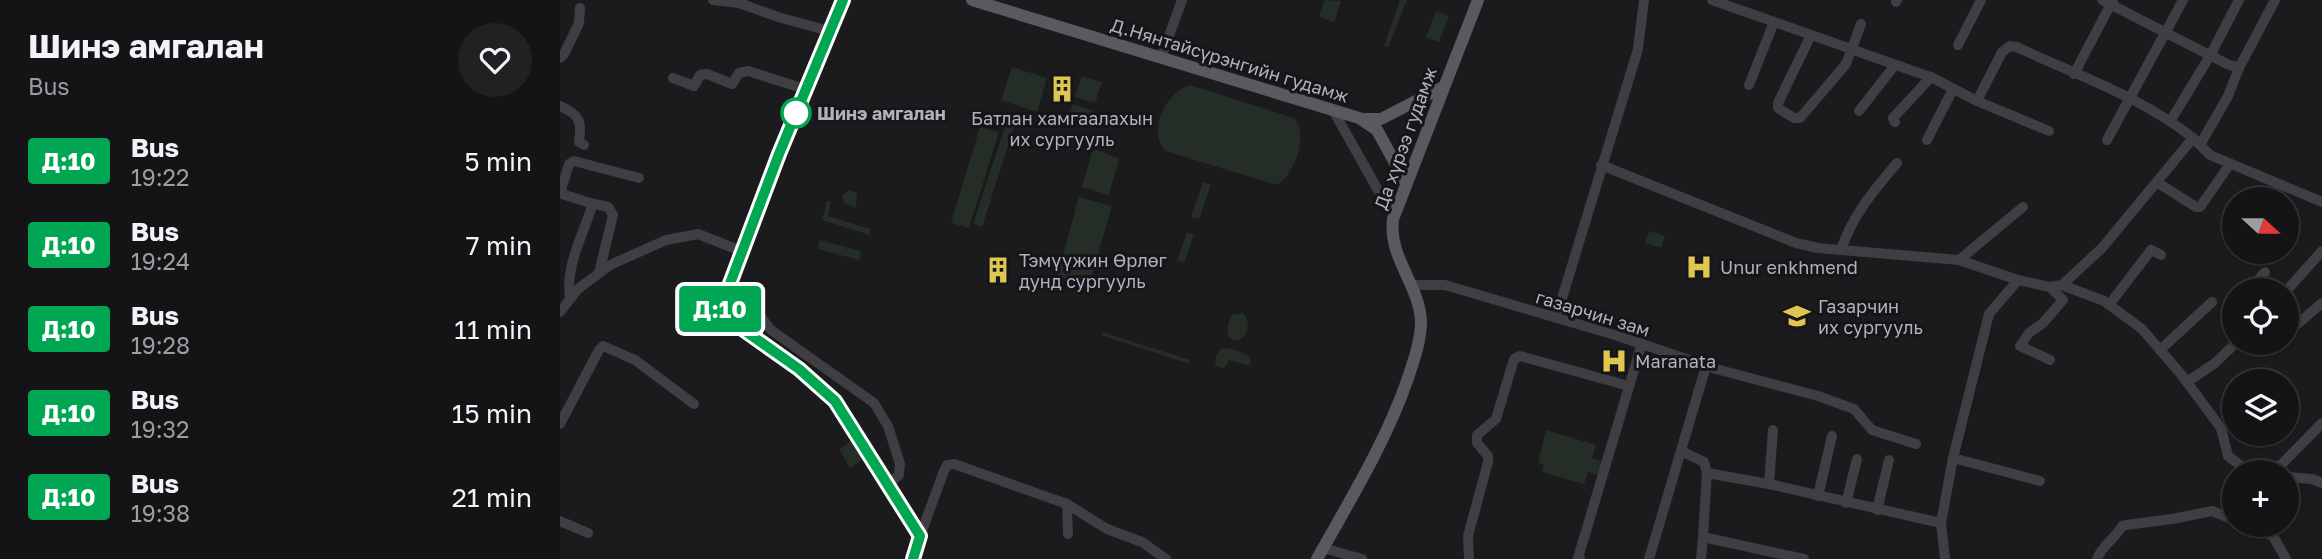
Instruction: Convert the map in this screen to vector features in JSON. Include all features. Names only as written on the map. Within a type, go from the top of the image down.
[{"type":"main road","name":"Д.Нянтайсүрэнгийн гудамж","points":[[972,0],[1359,118],[1377,130],[1406,183]]},
{"type":"main road","name":"Да хүрээ гудамж","points":[[1320,554],[1386,433],[1411,370],[1421,326],[1420,314],[1393,242],[1394,214],[1478,0]]},
{"type":"main road","points":[[1359,118],[1372,121],[1381,119],[1443,87]]},
{"type":"street","points":[[713,0],[739,3],[829,31]]},
{"type":"street","points":[[843,0],[720,304],[721,313],[799,369],[835,401],[920,536]]},
{"type":"street","points":[[1161,58],[1182,0]]},
{"type":"street","points":[[1556,318],[1638,50],[1644,0]]},
{"type":"street","points":[[1712,0],[1931,77],[1977,101],[2049,131]]},
{"type":"street","points":[[1958,45],[1981,0]]},
{"type":"street","points":[[2107,140],[2183,0]]},
{"type":"street","points":[[2171,120],[2211,54],[2239,0]]},
{"type":"street","points":[[2074,74],[2109,1],[2164,33],[2239,68]]},
{"type":"street","points":[[2062,285],[2102,248],[2197,141],[2228,96],[2239,68],[2275,1]]},
{"type":"street","points":[[560,58],[579,23],[580,8]]},
{"type":"street","points":[[1749,85],[1774,22]]},
{"type":"street","points":[[1811,35],[1778,103],[1778,108],[1794,118],[1800,118],[1846,64],[1861,24]]},
{"type":"street","points":[[1977,101],[2002,52],[2010,46],[2017,47],[2171,120],[2210,155],[2322,202]]},
{"type":"street","points":[[1859,111],[1895,65]]},
{"type":"street","points":[[673,78],[694,86],[700,75],[707,74],[732,84],[739,73],[748,71],[805,89]]},
{"type":"street","points":[[1895,122],[1894,118],[1900,109],[1931,77]]},
{"type":"street","points":[[1927,140],[1953,89]]},
{"type":"street","points":[[560,106],[573,112],[578,118],[581,128],[579,142],[584,145]]},
{"type":"street","points":[[1333,110],[1394,214]]},
{"type":"street","points":[[599,273],[613,215],[608,207],[562,194],[569,164],[574,161],[639,178]]},
{"type":"street","points":[[1841,250],[1847,231],[1862,206],[1897,163]]},
{"type":"street","points":[[2158,183],[2200,207],[2230,164]]},
{"type":"street","points":[[1601,165],[1796,243],[1841,250],[1959,260],[2018,280],[2050,287],[2062,285],[2104,301],[2142,329],[2187,382],[2221,428],[2228,456],[2233,460]]},
{"type":"street","points":[[570,297],[570,270],[592,206],[590,203]]},
{"type":"street","points":[[1959,260],[2023,207]]},
{"type":"street","points":[[560,312],[570,297],[599,273],[632,254],[682,237],[698,234],[741,251]]},
{"type":"street","points":[[2109,305],[2151,250],[2161,255]]},
{"type":"street","points":[[2298,278],[2322,251]]},
{"type":"street","points":[[2260,278],[2265,272]]},
{"type":"street","points":[[1945,559],[1941,523],[1953,458],[1989,314],[2018,280]]},
{"type":"street","name":"газарчин зам","points":[[1411,285],[1445,285],[1642,343],[1706,366],[1818,396],[1854,409],[1872,430],[1916,444]]},
{"type":"street","points":[[2050,287],[2063,300],[2043,323],[2029,333],[2020,346],[2050,360]]},
{"type":"street","points":[[750,289],[754,308],[771,330],[874,403],[888,426],[901,471],[887,485]]},
{"type":"street","points":[[2160,350],[2212,302]]},
{"type":"street","points":[[2299,323],[2322,303]]},
{"type":"street","points":[[1580,559],[1581,547],[1642,343]]},
{"type":"street","points":[[560,424],[598,350],[603,346],[635,360],[694,404]]},
{"type":"street","points":[[2187,382],[2223,355]]},
{"type":"street","points":[[1469,559],[1468,536],[1488,462],[1488,456],[1477,443],[1477,435],[1496,419],[1514,359],[1520,356],[1629,386]]},
{"type":"street","points":[[799,369],[814,360]]},
{"type":"street","points":[[1649,559],[1706,366]]},
{"type":"street","points":[[2286,460],[2322,423]]},
{"type":"street","points":[[1769,484],[1773,430]]},
{"type":"street","points":[[1818,496],[1832,436]]},
{"type":"street","points":[[1681,451],[1704,461],[1707,473],[1701,559]]},
{"type":"street","points":[[1846,503],[1857,458]]},
{"type":"street","points":[[1953,458],[2040,481]]},
{"type":"street","points":[[1877,510],[1889,460]]},
{"type":"street","points":[[913,559],[947,465],[954,464],[1067,504],[1107,529],[1142,542],[1166,559]]},
{"type":"street","points":[[1707,473],[1769,484],[1941,523]]},
{"type":"street","points":[[2299,478],[2322,483]]},
{"type":"street","points":[[1067,504],[1068,534]]},
{"type":"street","points":[[2097,559],[2099,551],[2117,536],[2122,526],[2212,511],[2222,515]]},
{"type":"street","points":[[560,521],[589,533]]},
{"type":"street","points":[[1703,537],[1804,559]]},
{"type":"street","points":[[2273,537],[2286,559]]},
{"type":"street","points":[[1320,554],[1362,559]]},
{"type":"shaded area","points":[[1325,0],[1341,1],[1334,22],[1319,17]]},
{"type":"shaded area","points":[[1400,0],[1407,0],[1388,47],[1384,46]]},
{"type":"shaded area","points":[[1436,11],[1449,16],[1439,42],[1426,37]]},
{"type":"shaded area","points":[[1012,67],[1047,78],[1037,112],[1001,100]]},
{"type":"shaded area","points":[[1082,76],[1102,82],[1095,103],[1075,97]]},
{"type":"shaded area","points":[[1190,85],[1294,118],[1298,125],[1300,143],[1294,163],[1284,179],[1274,184],[1165,151],[1158,133],[1162,113],[1173,95]]},
{"type":"shaded area","points":[[1073,104],[1093,111],[1088,127],[1068,121]]},
{"type":"shaded area","points":[[1007,121],[1015,124],[982,227],[973,224]]},
{"type":"shaded area","points":[[980,127],[999,132],[969,228],[951,223]]},
{"type":"shaded area","points":[[1096,150],[1119,158],[1109,195],[1082,187],[1092,152]]},
{"type":"shaded area","points":[[1203,182],[1211,185],[1199,219],[1191,217]]},
{"type":"shaded area","points":[[850,190],[857,193],[856,208],[844,203],[842,195]]},
{"type":"shaded area","points":[[1079,197],[1112,206],[1091,279],[1079,275],[1077,282],[1057,276]]},
{"type":"shaded area","points":[[827,201],[831,201],[828,216],[870,229],[870,235],[822,220]]},
{"type":"shaded area","points":[[1649,231],[1665,236],[1661,248],[1645,243]]},
{"type":"shaded area","points":[[1187,232],[1194,235],[1184,263],[1177,261]]},
{"type":"shaded area","points":[[819,240],[861,251],[859,260],[818,249]]},
{"type":"shaded area","points":[[1243,313],[1248,324],[1247,331],[1239,341],[1233,340],[1228,336],[1228,325],[1232,315]]},
{"type":"shaded area","points":[[1102,332],[1190,360],[1189,364],[1101,335]]},
{"type":"shaded area","points":[[1223,348],[1241,352],[1251,358],[1250,366],[1229,360],[1224,369],[1215,365],[1216,355]]},
{"type":"shaded area","points":[[1546,430],[1596,445],[1592,458],[1606,462],[1602,476],[1588,472],[1584,484],[1542,472],[1544,465],[1538,463]]},
{"type":"shaded area","points":[[851,441],[863,460],[850,468],[839,449]]},
{"type":"bus line","name":"Д:10","points":[[843,0],[779,154],[720,304],[720,310],[724,316],[799,369],[835,401],[920,536],[913,559]]},
{"type":"place","name":"Батлан хамгаалахын их сургууль","points":[[1062,89]]},
{"type":"place","name":"Шинэ амгалан","points":[[796,113]]},
{"type":"place","name":"Unur enkhmend","points":[[1699,267]]},
{"type":"place","name":"Тэмүүжин Өрлөг дунд сургууль","points":[[998,270]]},
{"type":"place","name":"Газарчин их сургууль","points":[[1797,316]]},
{"type":"place","name":"Maranata","points":[[1614,361]]}]
